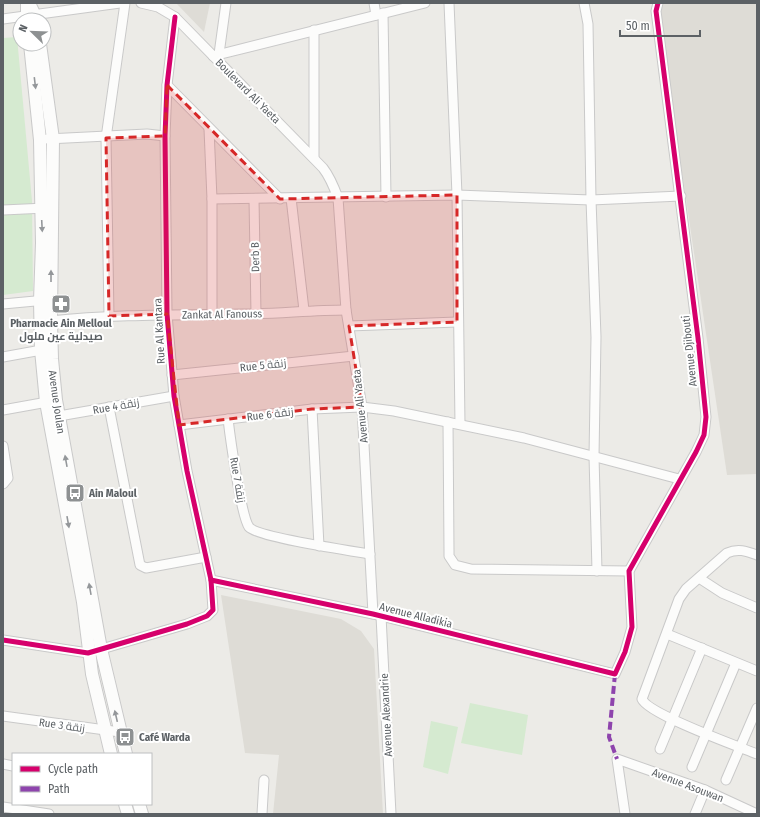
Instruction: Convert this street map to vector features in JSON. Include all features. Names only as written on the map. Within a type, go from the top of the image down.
[{"type":"street","points":[[52,14],[120,3]]},
{"type":"street","points":[[109,316],[106,138],[125,3]]},
{"type":"street","name":"Boulevard Ali Yaeta","points":[[141,3],[158,7],[175,17],[216,55],[314,158],[331,178],[338,198]]},
{"type":"street","points":[[226,3],[216,55],[425,3]]},
{"type":"street","points":[[374,3],[379,14],[386,197]]},
{"type":"street","points":[[448,3],[457,195],[457,322],[460,424]]},
{"type":"street","points":[[584,3],[588,24],[591,200],[596,337],[594,456],[597,571]]},
{"type":"street","name":"Avenue Djibouti","points":[[629,571],[679,479],[696,452],[704,435],[706,416],[657,4]]},
{"type":"street","name":"Rue Al Kantara","points":[[101,649],[187,624],[207,616],[212,612],[214,602],[211,580],[178,425],[167,314],[165,136],[167,86],[175,17]]},
{"type":"street","points":[[314,30],[314,158]]},
{"type":"street","name":"Avenue Joulan","points":[[31,52],[46,208]]},
{"type":"street","name":"Avenue Joulan","points":[[41,52],[52,139],[46,208],[46,349],[51,401],[82,602],[88,653],[111,753]]},
{"type":"street","points":[[167,86],[280,199]]},
{"type":"street","points":[[209,129],[212,199],[212,315]]},
{"type":"street","points":[[40,140],[106,138],[147,134],[165,136]]},
{"type":"street","points":[[212,199],[457,195],[591,200],[681,196]]},
{"type":"street","points":[[291,198],[304,310]]},
{"type":"street","name":"Avenue Ali Yaeta","points":[[338,198],[346,310],[362,407],[370,554],[377,615]]},
{"type":"street","name":"Derb B","points":[[254,199],[256,314]]},
{"type":"street","points":[[3,210],[46,208]]},
{"type":"street","points":[[3,304],[22,301],[46,300]]},
{"type":"street","name":"Avenue Joulan","points":[[46,300],[51,321],[46,349]]},
{"type":"street","name":"Zankat Al Fanouss","points":[[51,321],[109,316],[167,314],[256,314],[304,310],[346,310]]},
{"type":"street","points":[[349,326],[457,322]]},
{"type":"street","points":[[3,357],[46,349]]},
{"type":"street","name":"Rue 5 زنقة","points":[[172,375],[354,356]]},
{"type":"street","name":"Rue 4 زنقة","points":[[58,416],[174,396]]},
{"type":"street","points":[[3,410],[51,401]]},
{"type":"street","name":"Avenue Joulan","points":[[51,401],[58,416],[101,649],[126,753]]},
{"type":"street","points":[[109,407],[140,565],[146,568],[206,557]]},
{"type":"street","name":"Rue 6 زنقة","points":[[178,425],[312,409],[362,407],[394,411],[460,424],[594,456],[679,479]]},
{"type":"street","points":[[312,409],[319,546],[370,554]]},
{"type":"street","name":"Rue 7 زنقة","points":[[228,419],[246,522],[250,528],[261,533],[319,546]]},
{"type":"street","points":[[448,422],[448,550],[453,563],[471,569],[629,571]]},
{"type":"street","points":[[3,446],[8,478],[3,484]]},
{"type":"street","points":[[757,555],[735,549],[727,553],[699,578],[679,599],[642,699],[643,703],[649,707],[705,734],[757,754]]},
{"type":"street","name":"Avenue Alladikia","points":[[211,580],[377,615],[615,674],[630,637],[632,627],[629,571]]},
{"type":"street","points":[[699,578],[722,593],[757,608]]},
{"type":"street","name":"Avenue Alexandrie","points":[[377,615],[391,814]]},
{"type":"street","points":[[667,634],[757,671]]},
{"type":"street","points":[[3,640],[88,653],[101,649]]},
{"type":"street","points":[[660,748],[702,648]]},
{"type":"street","points":[[692,767],[736,663]]},
{"type":"street","points":[[726,780],[757,708]]},
{"type":"street","name":"Rue 3 زنقة","points":[[3,716],[106,732],[120,732]]},
{"type":"street","name":"Avenue Asouwan","points":[[626,814],[617,759],[705,790],[751,813]]},
{"type":"street","points":[[262,814],[264,780]]},
{"type":"street","points":[[695,814],[705,790]]},
{"type":"street","points":[[3,807],[49,814]]},
{"type":"highlighted area","points":[[167,85],[280,199],[457,195],[457,322],[349,326],[362,407],[312,409],[179,425],[167,314],[109,316],[106,138],[165,136]]},
{"type":"shaded area","points":[[176,3],[210,3],[204,32]]},
{"type":"shaded area","points":[[757,3],[757,474],[727,475],[657,4]]},
{"type":"shaded area","points":[[221,595],[341,619],[361,631],[374,649],[383,814],[273,814],[279,755],[245,753]]},
{"type":"green space","points":[[12,37],[12,52],[18,52],[32,201],[33,291],[3,295],[3,38]]},
{"type":"green space","points":[[470,703],[528,715],[522,755],[461,743]]},
{"type":"green space","points":[[431,721],[458,727],[448,774],[423,767]]},
{"type":"marked path","points":[[615,674],[609,737],[617,759]]},
{"type":"cycle path","points":[[211,580],[373,614],[615,674],[625,652],[632,627],[629,571],[696,452],[704,435],[706,417],[698,338],[656,11],[658,3]]},
{"type":"cycle path","points":[[3,640],[88,653],[187,624],[207,616],[213,610],[211,580],[187,471],[174,396],[167,314],[165,136],[167,85],[175,17]]},
{"type":"place","name":"Pharmacie Ain Melloul صيدلية عين ملول","points":[[61,304]]},
{"type":"place","name":"Ain Maloul","points":[[75,493]]},
{"type":"place","name":"Café Warda","points":[[125,737]]}]
